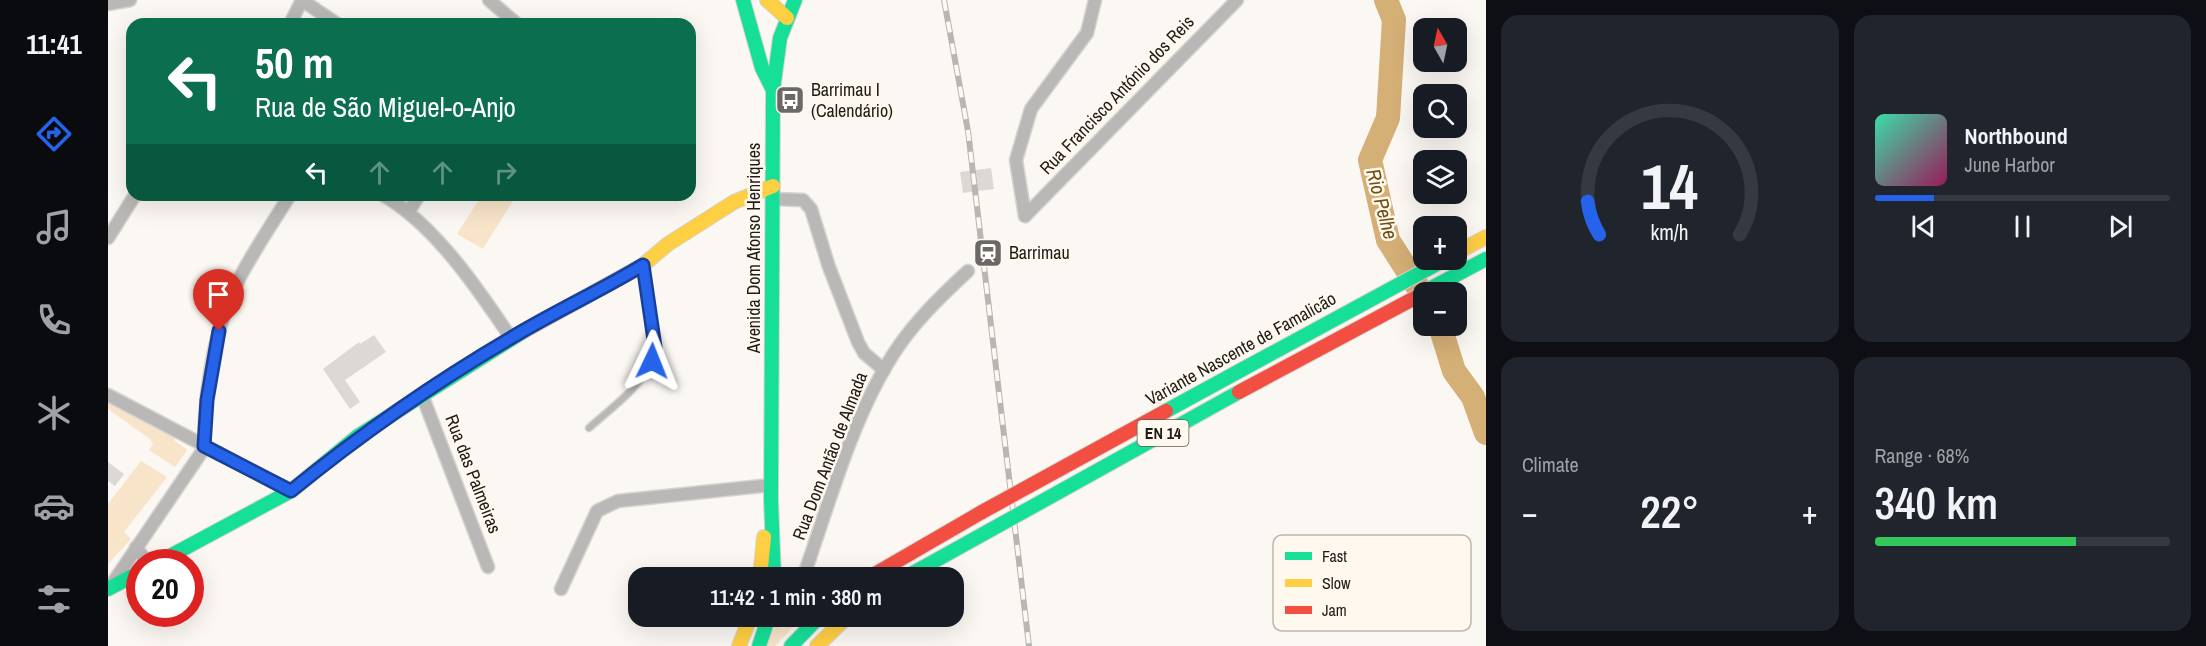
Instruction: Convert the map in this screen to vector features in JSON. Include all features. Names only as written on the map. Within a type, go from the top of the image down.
[{"type":"main road","points":[[743,0],[762,68],[773,90]]},
{"type":"main road","points":[[767,0],[787,18]]},
{"type":"main road","name":"Avenida Dom Afonso Henriques","points":[[774,567],[771,500],[773,90],[780,38],[795,0]]},
{"type":"main road","points":[[748,19],[764,34],[780,38]]},
{"type":"main road","points":[[183,549],[291,491],[358,436],[511,338],[643,265],[668,244],[726,206],[757,190],[773,192]]},
{"type":"main road","points":[[1467,247],[1486,237]]},
{"type":"main road","name":"Variante Nascente de Famalicão","points":[[1444,282],[1486,259]]},
{"type":"main road","name":"Variante Nascente de Famalicão","points":[[885,567],[1426,270]]},
{"type":"main road","name":"Variante Nascente de Famalicão","points":[[923,567],[1100,467],[1413,299]]},
{"type":"main road","name":"Avenida Dom Afonso Henriques","points":[[762,567],[771,500]]},
{"type":"main road","points":[[109,589],[126,580]]},
{"type":"main road","points":[[739,646],[747,627]]},
{"type":"main road","points":[[759,646],[765,627]]},
{"type":"main road","points":[[791,646],[809,627]]},
{"type":"main road","points":[[818,646],[837,627]]},
{"type":"street","points":[[108,4],[130,0]]},
{"type":"street","points":[[293,18],[302,0],[328,18]]},
{"type":"street","points":[[489,0],[510,18]]},
{"type":"street","name":"Rua Francisco António dos Reis","points":[[1095,0],[1087,33],[1031,109],[1016,160],[1024,216],[1237,0]]},
{"type":"street","points":[[773,192],[803,200],[811,209],[829,267],[861,347],[872,362],[884,370]]},
{"type":"street","points":[[108,238],[131,201]]},
{"type":"street","points":[[109,589],[194,466],[204,446],[211,367],[227,306],[240,278],[286,201]]},
{"type":"street","points":[[393,201],[409,211],[455,264],[511,338]]},
{"type":"street","points":[[409,211],[415,201]]},
{"type":"street","name":"Rua Dom Antão de Almada","points":[[807,567],[861,420],[884,370],[922,317],[968,270]]},
{"type":"street","points":[[108,395],[291,491]]},
{"type":"street","name":"Rua das Palmeiras","points":[[422,395],[488,567]]},
{"type":"street","points":[[262,508],[266,493],[263,478]]},
{"type":"street","points":[[561,589],[593,518],[603,506],[618,501],[771,485]]},
{"type":"lane","points":[[589,428],[632,387],[652,361],[655,347],[643,265]]},
{"type":"shaded area","points":[[478,201],[513,201],[483,249],[457,234]]},
{"type":"shaded area","points":[[108,400],[175,438],[174,440],[187,450],[175,467],[149,450],[153,445],[150,439],[108,409]]},
{"type":"shaded area","points":[[141,461],[167,477],[124,532],[131,539],[108,564],[108,504]]},
{"type":"shaded area","points":[[773,627],[793,627],[775,646],[766,646]]},
{"type":"building","points":[[991,168],[994,189],[963,193],[960,172]]},
{"type":"building","points":[[374,335],[386,352],[345,380],[360,402],[350,409],[323,369],[359,342],[360,344]]},
{"type":"building","points":[[108,462],[124,474],[115,486],[108,481]]},
{"type":"waterway","name":"Rio Pelhe","points":[[1386,0],[1394,20],[1388,118],[1370,160],[1388,240],[1415,282]]},
{"type":"waterway","name":"Rio Pelhe","points":[[1443,336],[1454,371],[1473,397],[1486,433]]},
{"type":"railway","points":[[944,0],[968,131],[1029,646]]},
{"type":"traffic: fast","points":[[743,0],[762,68],[773,90]]},
{"type":"traffic: fast","points":[[774,567],[771,500],[773,90],[780,38],[795,0]]},
{"type":"traffic: fast","points":[[1443,282],[1486,259]]},
{"type":"traffic: fast","points":[[1243,369],[1426,270]]},
{"type":"traffic: fast","points":[[183,549],[291,491],[358,436],[524,331]]},
{"type":"traffic: fast","points":[[1166,411],[1243,369]]},
{"type":"traffic: fast","points":[[924,567],[1239,392]]},
{"type":"traffic: fast","points":[[108,589],[126,579]]},
{"type":"traffic: fast","points":[[759,646],[765,627]]},
{"type":"traffic: fast","points":[[791,646],[809,627]]},
{"type":"traffic: slow","points":[[767,0],[787,18]]},
{"type":"traffic: slow","points":[[524,331],[643,265],[668,244],[734,202],[773,186]]},
{"type":"traffic: slow","points":[[1467,247],[1486,237]]},
{"type":"traffic: slow","points":[[761,567],[764,537]]},
{"type":"traffic: slow","points":[[739,646],[747,627]]},
{"type":"traffic: slow","points":[[817,646],[837,627]]},
{"type":"traffic: jam","points":[[1239,392],[1413,299]]},
{"type":"traffic: jam","points":[[982,512],[1166,411]]},
{"type":"traffic: jam","points":[[887,567],[982,512]]},
{"type":"place","name":"Barrimau I (Calendário)","points":[[790,100]]},
{"type":"place","name":"Barrimau","points":[[988,253]]},
{"type":"route","points":[[219,331],[211,367],[204,446],[291,491],[358,436],[511,338],[643,265],[655,347],[652,361]]}]
